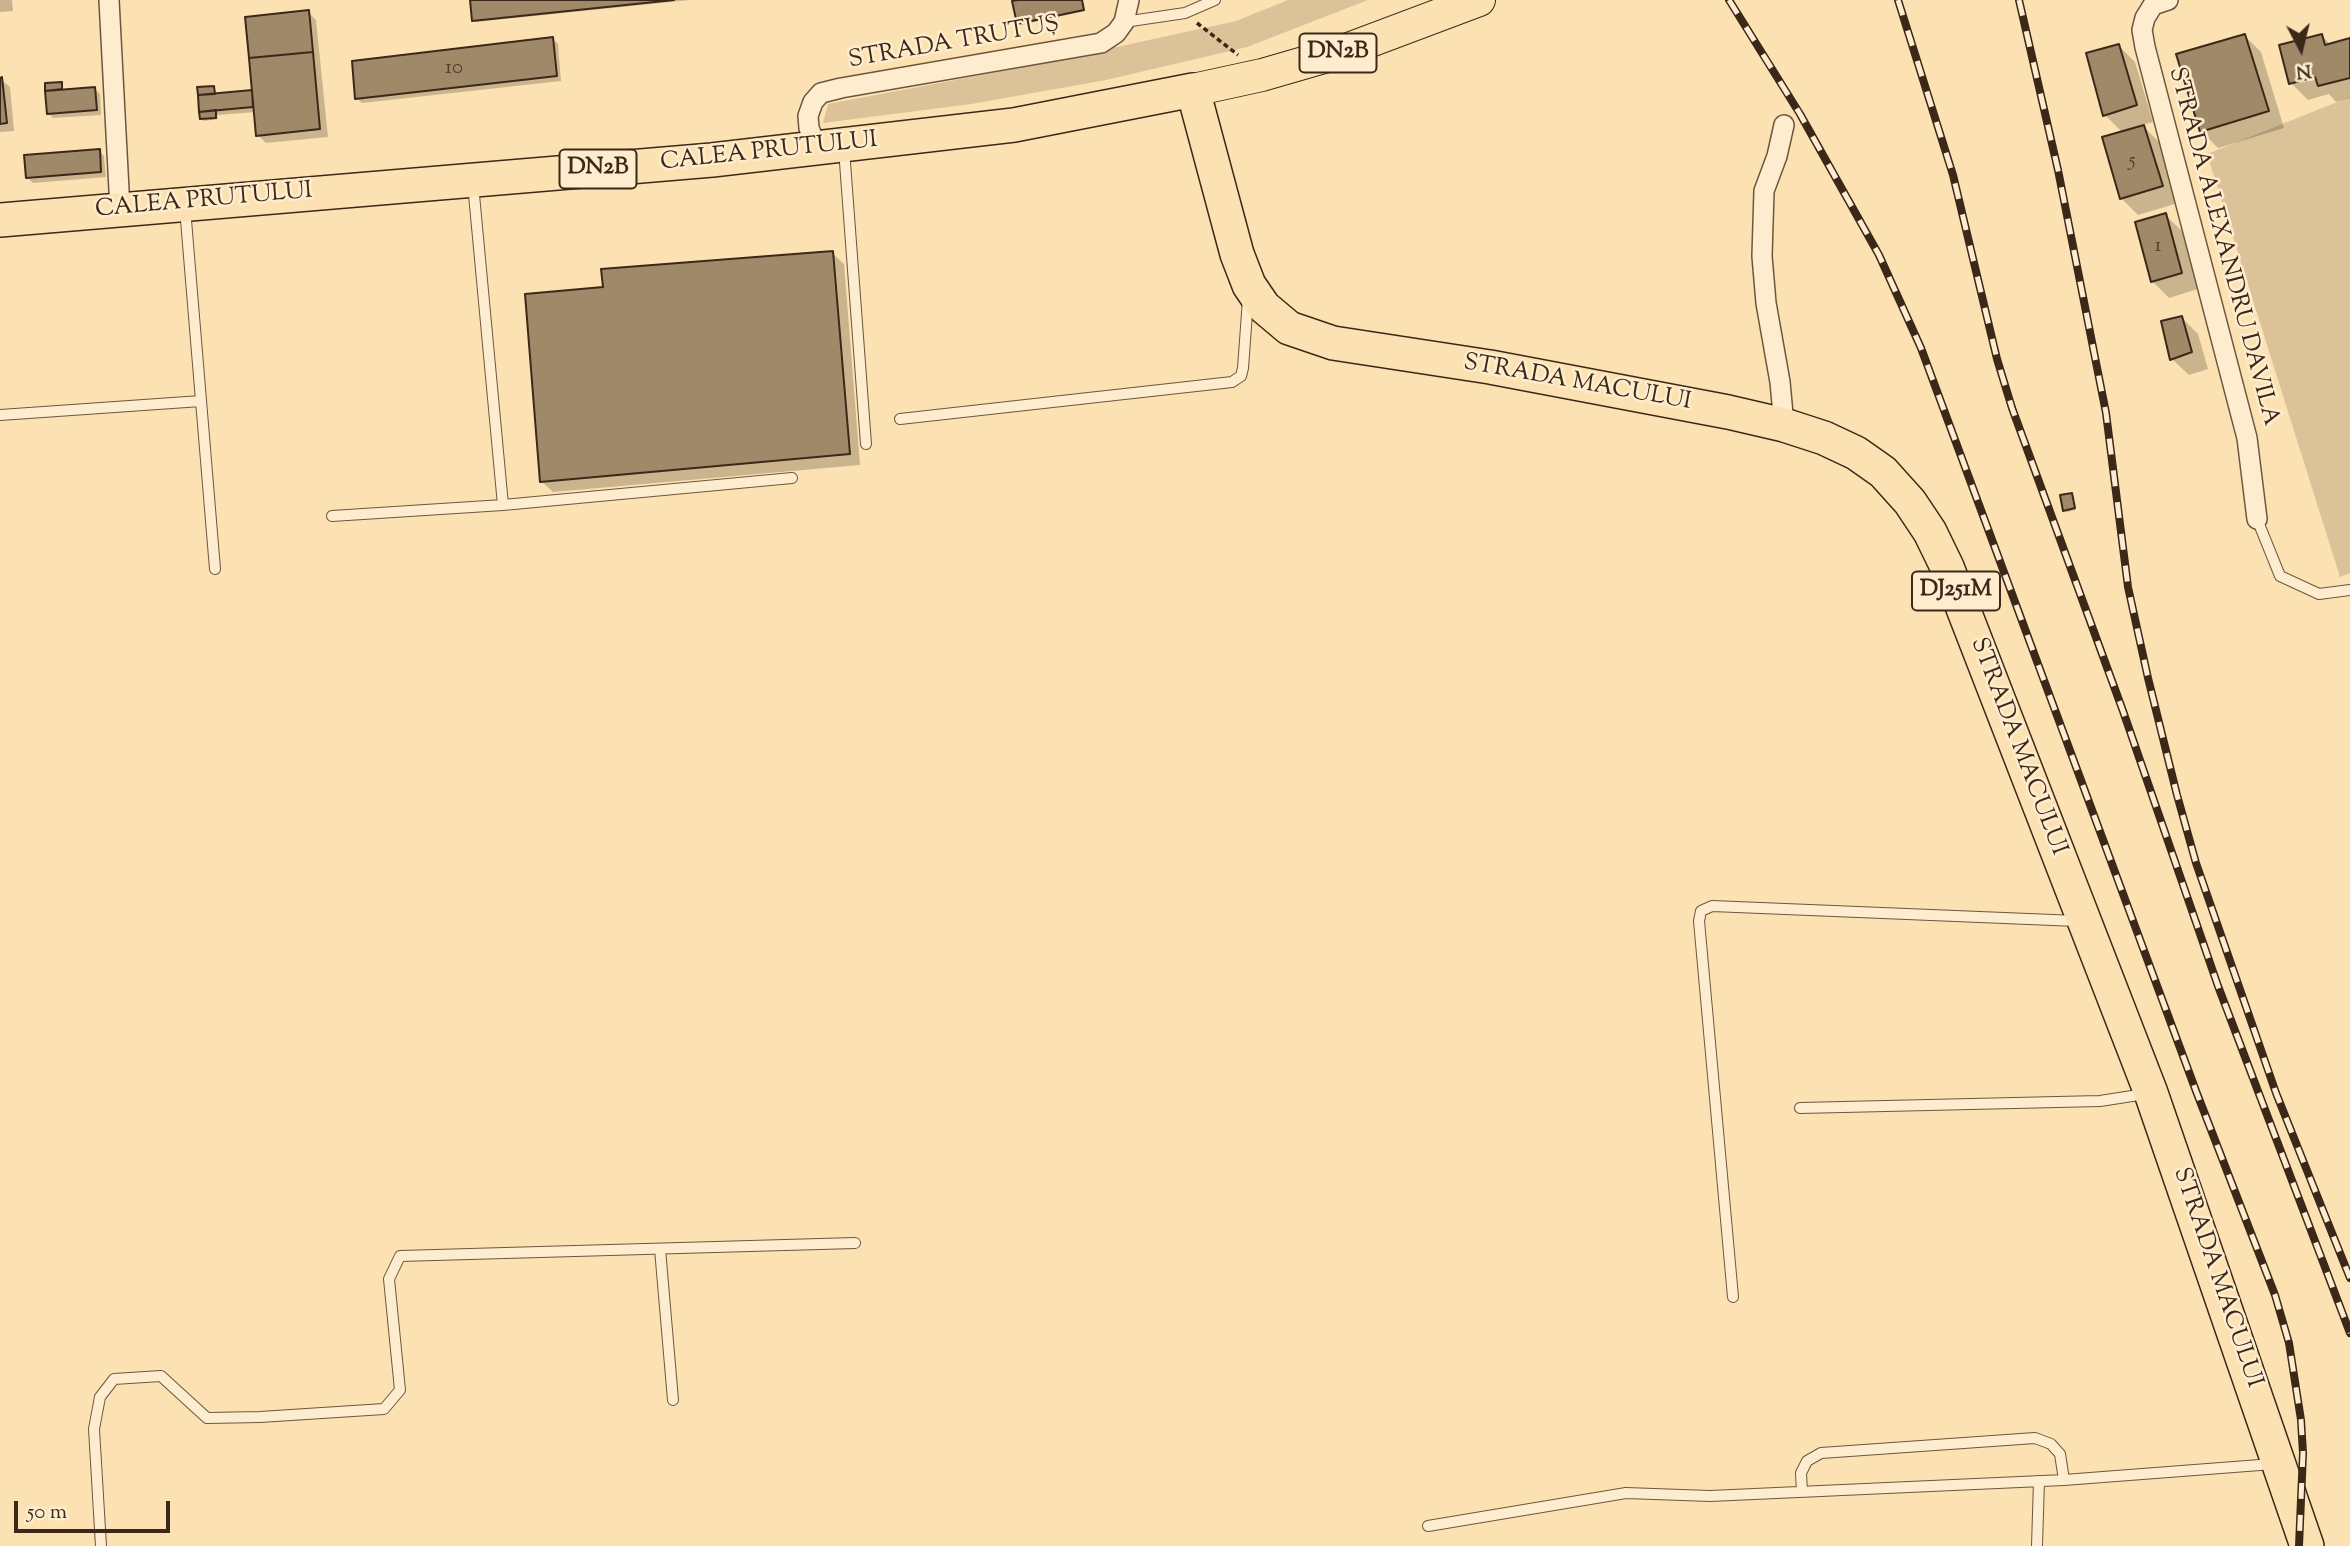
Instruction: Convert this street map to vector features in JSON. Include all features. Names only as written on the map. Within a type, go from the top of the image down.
[{"type":"highway","name":"CALEA PRUTULUI","points":[[0,220],[712,160],[1014,125],[1193,90]]},
{"type":"highway","name":"STRADA MACULUI","points":[[1193,90],[1237,254],[1249,285],[1264,307],[1289,328],[1314,338],[1611,390],[1784,425],[1824,438],[1856,453],[1874,466],[1910,502],[1930,532],[1955,587],[2151,1093],[2307,1546]]},
{"type":"main road","name":"CALEA PRUTULUI","points":[[1193,90],[1262,75],[1338,53],[1479,0]]},
{"type":"street","points":[[109,0],[120,209]]},
{"type":"street","points":[[1124,22],[1129,0]]},
{"type":"street","name":"STRADA ALEXANDRU DAVILA","points":[[2168,0],[2153,5],[2142,30],[2247,438],[2258,519]]},
{"type":"street","name":"STRADA TRUTUȘ","points":[[830,147],[809,128],[808,116],[813,102],[821,93],[1101,43],[1116,33],[1124,22]]},
{"type":"street","points":[[1784,125],[1777,156],[1764,191],[1762,256],[1766,303],[1780,382],[1784,425]]},
{"type":"lane","points":[[1179,0],[1185,13]]},
{"type":"lane","points":[[1124,22],[1185,13],[1214,0]]},
{"type":"lane","points":[[830,147],[866,444]]},
{"type":"lane","points":[[472,180],[503,505]]},
{"type":"lane","points":[[185,204],[215,569]]},
{"type":"lane","points":[[900,419],[1233,382],[1241,376],[1243,368],[1249,285]]},
{"type":"lane","points":[[0,415],[201,401]]},
{"type":"lane","points":[[332,516],[503,505],[792,478]]},
{"type":"lane","points":[[2258,519],[2280,576],[2319,594],[2350,590]]},
{"type":"lane","points":[[1733,1297],[1699,921],[1701,911],[1712,906],[2085,922]]},
{"type":"lane","points":[[1800,1108],[2099,1101],[2151,1093]]},
{"type":"lane","points":[[101,1546],[94,1429],[100,1397],[114,1379],[161,1376],[207,1418],[260,1418],[384,1409],[400,1390],[389,1279],[400,1256],[855,1243]]},
{"type":"lane","points":[[660,1249],[673,1400]]},
{"type":"lane","points":[[1802,1492],[1801,1473],[1807,1461],[1821,1453],[2035,1438],[2050,1444],[2060,1454],[2064,1480]]},
{"type":"lane","points":[[1428,1526],[1626,1493],[1710,1496],[2064,1480],[2277,1463]]},
{"type":"lane","points":[[2037,1546],[2039,1481]]},
{"type":"path","points":[[1185,13],[1262,75]]},
{"type":"shaded area","points":[[1288,0],[1368,0],[1247,47],[1106,80],[971,104],[823,123],[828,104],[1030,66],[1236,21]]},
{"type":"shaded area","points":[[2350,97],[2350,573],[2340,577],[2207,154]]},
{"type":"building","points":[[470,0],[674,0],[472,21]]},
{"type":"building","points":[[1082,0],[1084,10],[1017,24],[1012,1]]},
{"type":"building","points":[[309,10],[313,52],[249,58],[245,17]]},
{"type":"building","points":[[2245,34],[2269,111],[2200,132],[2176,54]]},
{"type":"building","points":[[2322,34],[2325,45],[2350,38],[2350,78],[2318,86],[2315,77],[2289,84],[2279,45]]},
{"type":"building","points":[[553,37],[557,76],[355,99],[352,61]]},
{"type":"building","points":[[2119,44],[2137,105],[2103,116],[2086,53]]},
{"type":"building","points":[[313,52],[320,129],[256,136],[249,58]]},
{"type":"building","points":[[2,77],[7,123],[0,124],[0,78]]},
{"type":"building","points":[[62,82],[62,89],[45,91],[45,83]]},
{"type":"building","points":[[214,86],[215,94],[198,95],[197,87]]},
{"type":"building","points":[[95,87],[97,110],[47,114],[45,91]]},
{"type":"building","points":[[252,90],[253,107],[199,112],[198,95]]},
{"type":"building","points":[[216,110],[216,118],[200,119],[199,112]]},
{"type":"building","points":[[2144,125],[2163,186],[2120,199],[2102,137]]},
{"type":"building","points":[[100,149],[101,172],[26,178],[24,155]]},
{"type":"building","points":[[2166,213],[2182,273],[2151,282],[2135,222]]},
{"type":"building","points":[[833,251],[850,454],[540,482],[525,294],[603,287],[601,269]]},
{"type":"building","points":[[2182,316],[2192,352],[2170,360],[2161,321]]},
{"type":"building","points":[[2072,493],[2075,508],[2063,511],[2060,495]]},
{"type":"railway","points":[[1729,0],[1800,114],[1879,255],[1921,348],[2196,1091],[2275,1295],[2289,1343],[2301,1420],[2303,1453],[2299,1546]]},
{"type":"railway","points":[[1898,0],[1953,175],[1997,359],[2012,408],[2123,711],[2218,986],[2350,1333]]},
{"type":"railway","points":[[2019,0],[2058,170],[2106,413],[2128,587],[2177,795],[2196,863],[2276,1093],[2350,1278]]}]
